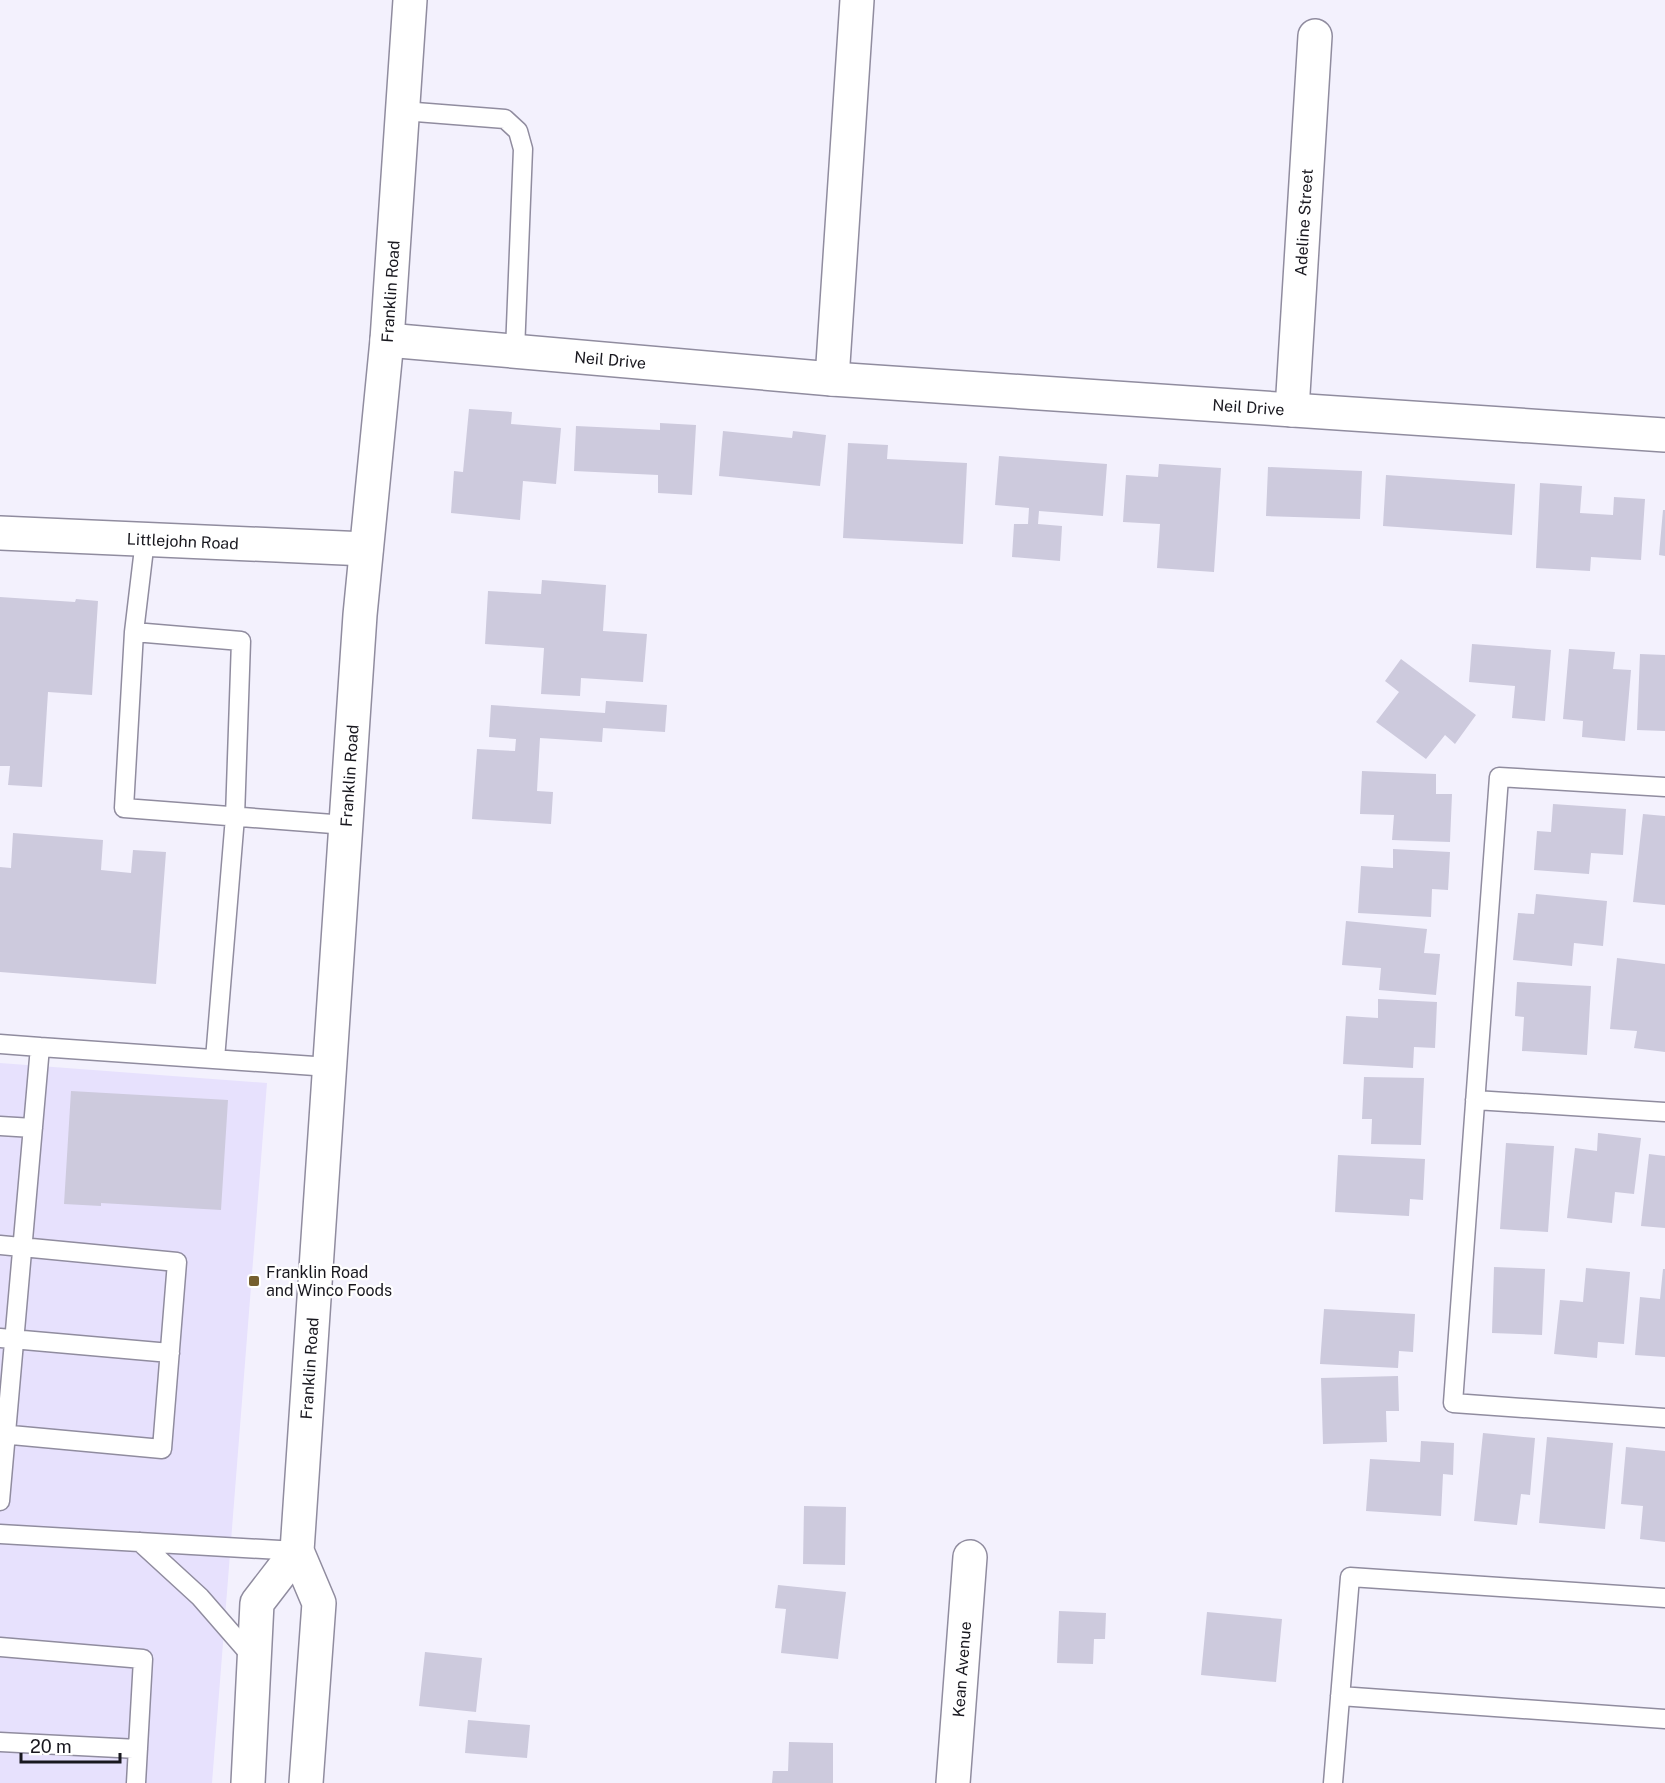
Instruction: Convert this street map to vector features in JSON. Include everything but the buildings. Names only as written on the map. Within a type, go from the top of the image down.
[{"type":"street","name":"Franklin Road","points":[[306,1783],[319,1603],[297,1551],[366,549],[387,340],[410,0]]},
{"type":"street","points":[[832,379],[857,0]]},
{"type":"street","name":"Adeline Street","points":[[1292,410],[1315,36]]},
{"type":"street","name":"Neil Drive","points":[[387,340],[832,379],[1665,435]]},
{"type":"street","name":"Littlejohn Road","points":[[0,533],[366,549]]},
{"type":"street","points":[[248,1783],[257,1603],[297,1551]]},
{"type":"street","name":"Kean Avenue","points":[[953,1783],[970,1557]]},
{"type":"lane","points":[[403,111],[505,119],[518,131],[523,150],[514,351]]},
{"type":"lane","points":[[145,540],[134,632],[124,808],[346,825]]},
{"type":"lane","points":[[134,632],[241,641],[235,817],[215,1059]]},
{"type":"lane","points":[[1665,788],[1499,777],[1453,1403],[1665,1418]]},
{"type":"lane","points":[[0,1044],[329,1067]]},
{"type":"lane","points":[[0,1501],[7,1339],[22,1246],[40,1047]]},
{"type":"lane","points":[[1475,1100],[1665,1112]]},
{"type":"lane","points":[[0,1126],[33,1128]]},
{"type":"lane","points":[[0,1245],[177,1262],[162,1449],[3,1435]]},
{"type":"lane","points":[[7,1339],[170,1353]]},
{"type":"lane","points":[[0,1534],[297,1551]]},
{"type":"lane","points":[[140,1542],[200,1597],[254,1659]]},
{"type":"lane","points":[[1333,1783],[1350,1577],[1665,1598]]},
{"type":"lane","points":[[0,1647],[143,1659],[136,1783]]},
{"type":"lane","points":[[1340,1696],[1665,1719]]},
{"type":"lane","points":[[0,1742],[138,1749]]},
{"type":"shaded area","points":[[0,1063],[267,1083],[212,1783],[0,1783]]},
{"type":"place","name":"Franklin Road and Winco Foods","points":[[254,1281]]}]
